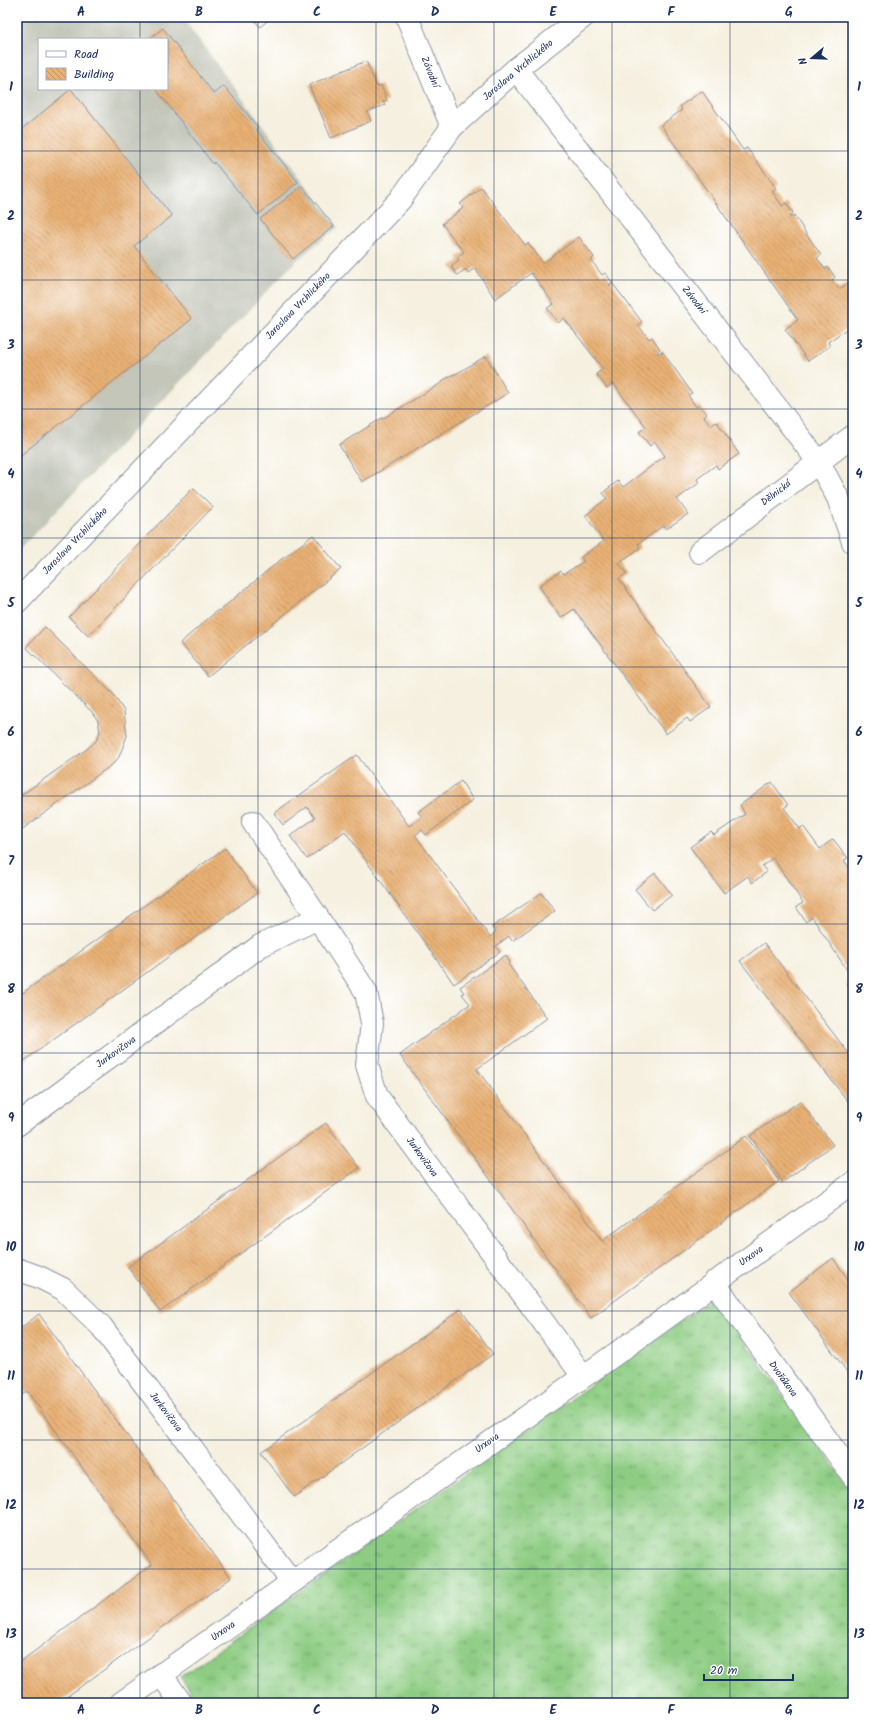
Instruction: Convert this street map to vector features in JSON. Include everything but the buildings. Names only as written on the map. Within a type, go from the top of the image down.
[{"type":"street","name":"Závodní","points":[[407,17],[452,127]]},
{"type":"street","name":"Jaroslava Vrchlického","points":[[17,602],[400,200],[452,127],[516,69],[583,17]]},
{"type":"street","name":"Závodní","points":[[516,69],[818,461],[838,498],[853,542]]},
{"type":"street","name":"Dělnická","points":[[700,552],[818,461],[853,436]]},
{"type":"street","name":"Jurkovičova","points":[[252,822],[318,918],[366,992],[372,1023],[367,1065],[377,1096],[583,1376]]},
{"type":"street","name":"Jurkovičova","points":[[17,1125],[260,946],[318,918]]},
{"type":"street","name":"Urxova","points":[[121,1703],[583,1376],[648,1332],[714,1282],[853,1182]]},
{"type":"street","name":"Jurkovičova","points":[[17,1269],[39,1277],[63,1289],[101,1326],[292,1582]]},
{"type":"street","name":"Dvořákova","points":[[714,1282],[853,1476]]},
{"type":"street","points":[[161,1674],[181,1703]]},
{"type":"shaded area","points":[[17,17],[182,17],[338,227],[297,260],[17,552]]},
{"type":"green space","points":[[713,1298],[853,1493],[853,1703],[199,1703],[180,1677]]}]
